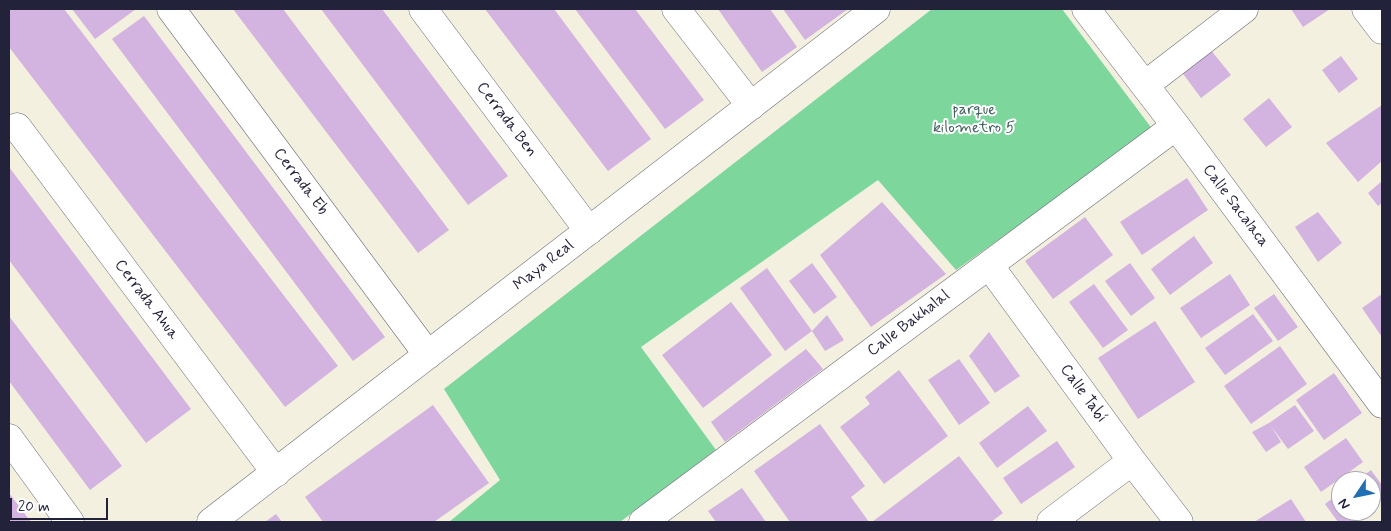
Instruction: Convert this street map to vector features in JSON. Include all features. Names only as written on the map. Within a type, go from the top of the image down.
[{"type":"street","name":"Cerrada Eb","points":[[171,9],[428,355]]},
{"type":"street","name":"Cerrada Ben","points":[[423,9],[589,231]]},
{"type":"street","points":[[676,9],[751,106]]},
{"type":"street","name":"Maya Real","points":[[211,522],[876,9]]},
{"type":"street","name":"Calle Sacalaca","points":[[1086,9],[1176,126],[1382,404]]},
{"type":"street","points":[[1145,85],[1244,9]]},
{"type":"street","points":[[1366,9],[1382,30]]},
{"type":"street","name":"Calle Bakhalal","points":[[643,522],[1176,126]]},
{"type":"street","name":"Cerrada Ahua","points":[[16,127],[276,472]]},
{"type":"street","name":"Calle Tabí","points":[[989,265],[1132,461],[1179,522]]},
{"type":"street","points":[[9,438],[70,522]]},
{"type":"street","points":[[1051,522],[1132,461]]},
{"type":"green space","name":"parque kilometro 5","points":[[932,9],[1062,9],[1153,130],[956,270],[878,180],[641,347],[716,450],[620,522],[449,522],[500,480],[444,389]]},
{"type":"building","points":[[9,9],[64,9],[338,366],[285,407],[9,47]]},
{"type":"building","points":[[72,9],[136,9],[95,39]]},
{"type":"building","points":[[233,9],[283,9],[449,230],[418,253]]},
{"type":"building","points":[[321,9],[382,9],[508,176],[468,205]]},
{"type":"building","points":[[485,9],[554,9],[651,139],[608,171]]},
{"type":"building","points":[[575,9],[635,9],[704,100],[665,129]]},
{"type":"building","points":[[718,9],[770,9],[797,47],[762,72]]},
{"type":"building","points":[[783,9],[848,9],[805,40]]},
{"type":"building","points":[[1291,9],[1330,9],[1303,27]]},
{"type":"building","points":[[144,16],[385,337],[353,361],[112,39]]},
{"type":"building","points":[[1210,49],[1231,75],[1201,98],[1181,71]]},
{"type":"building","points":[[1341,56],[1358,79],[1339,93],[1322,70]]},
{"type":"building","points":[[1269,98],[1292,127],[1266,147],[1243,119]]},
{"type":"building","points":[[1382,105],[1382,161],[1358,182],[1326,143]]},
{"type":"building","points":[[9,167],[191,409],[146,443],[9,260]]},
{"type":"building","points":[[1187,178],[1208,210],[1142,255],[1120,222]]},
{"type":"building","points":[[1382,181],[1382,203],[1378,206],[1368,193]]},
{"type":"building","points":[[882,202],[946,274],[871,327],[820,255]]},
{"type":"building","points":[[1318,212],[1342,243],[1318,262],[1295,227]]},
{"type":"building","points":[[1085,217],[1113,255],[1053,299],[1025,261]]},
{"type":"building","points":[[1194,236],[1213,263],[1170,295],[1151,269]]},
{"type":"building","points":[[812,263],[837,297],[814,314],[789,281]]},
{"type":"building","points":[[1130,263],[1155,298],[1131,316],[1105,281]]},
{"type":"building","points":[[767,268],[812,331],[785,351],[740,288]]},
{"type":"building","points":[[1230,274],[1250,305],[1201,338],[1180,308]]},
{"type":"building","points":[[1094,284],[1128,330],[1103,348],[1069,302]]},
{"type":"building","points":[[1274,294],[1298,327],[1278,341],[1254,308]]},
{"type":"building","points":[[1382,294],[1382,337],[1362,308]]},
{"type":"building","points":[[731,302],[772,355],[703,408],[662,355]]},
{"type":"building","points":[[1253,314],[1273,341],[1225,375],[1205,348]]},
{"type":"building","points":[[827,315],[844,340],[825,351],[812,331]]},
{"type":"building","points":[[9,316],[122,466],[90,490],[9,381]]},
{"type":"building","points":[[1155,321],[1195,382],[1138,419],[1098,358]]},
{"type":"building","points":[[989,332],[1020,376],[995,393],[969,356]]},
{"type":"building","points":[[1280,346],[1307,384],[1251,424],[1224,386]]},
{"type":"building","points":[[806,349],[823,369],[725,442],[711,422]]},
{"type":"building","points":[[959,359],[990,403],[959,425],[928,380]]},
{"type":"building","points":[[899,370],[948,436],[884,484],[840,427],[870,404],[865,397]]},
{"type":"building","points":[[1334,373],[1362,413],[1324,440],[1296,400]]},
{"type":"building","points":[[433,405],[489,483],[434,522],[323,522],[305,497]]},
{"type":"building","points":[[1295,405],[1314,431],[1288,449],[1271,426],[1281,442],[1266,452],[1252,432]]},
{"type":"building","points":[[1028,406],[1047,431],[997,468],[979,443]]},
{"type":"building","points":[[820,424],[865,486],[851,497],[869,522],[790,522],[754,471]]},
{"type":"building","points":[[1346,438],[1363,462],[1350,471],[1331,471],[1331,485],[1321,492],[1304,467]]},
{"type":"building","points":[[1057,441],[1075,467],[1021,504],[1003,478]]},
{"type":"building","points":[[959,456],[1003,513],[991,522],[872,522]]},
{"type":"building","points":[[1381,484],[1382,485],[1381,501]]},
{"type":"building","points":[[742,488],[766,522],[716,522],[708,511]]},
{"type":"building","points":[[9,493],[31,522],[9,522]]},
{"type":"building","points":[[1291,499],[1306,522],[1254,522]]},
{"type":"building","points":[[1331,500],[1331,512],[1325,504]]},
{"type":"building","points":[[276,514],[282,522],[265,522]]},
{"type":"building","points":[[1337,521],[1354,521],[1353,522]]}]
